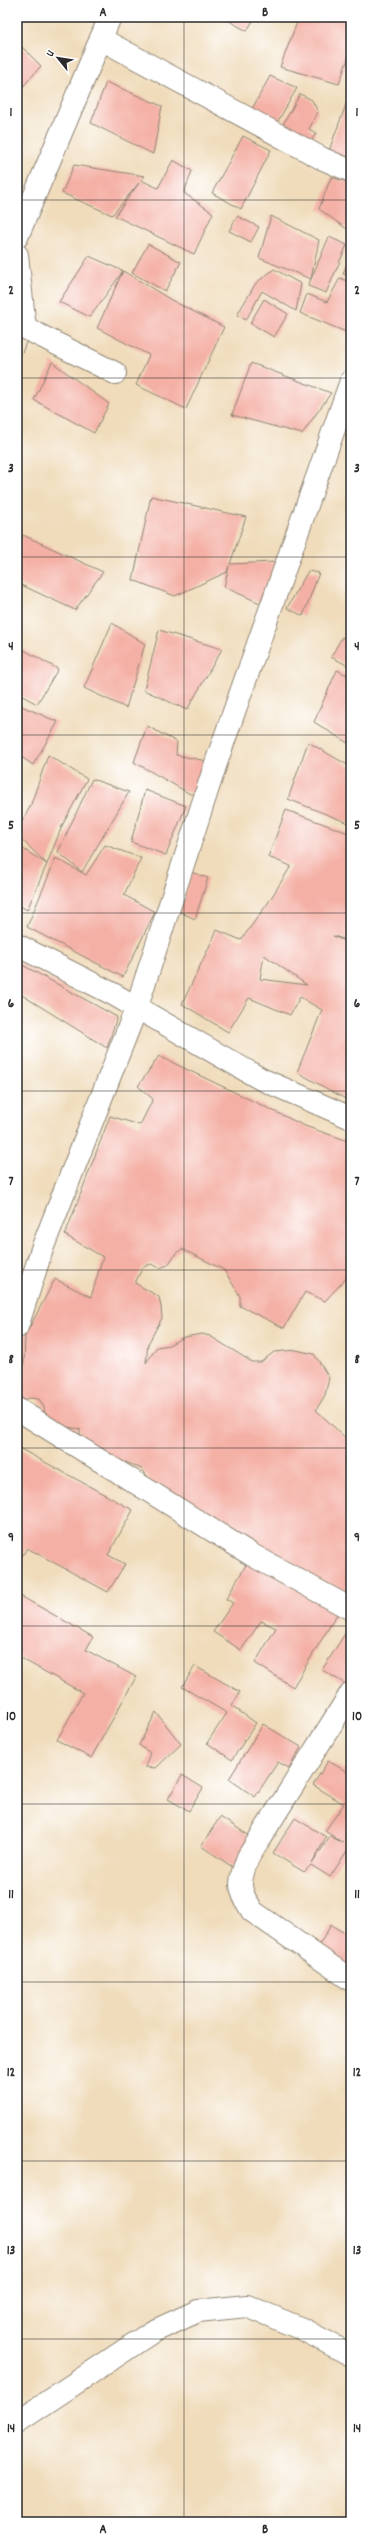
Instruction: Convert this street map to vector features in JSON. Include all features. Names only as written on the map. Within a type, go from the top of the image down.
[{"type":"street","points":[[17,237],[110,17]]},
{"type":"street","points":[[101,39],[321,158],[351,171]]},
{"type":"street","points":[[17,255],[25,328],[115,373]]},
{"type":"street","points":[[17,1327],[42,1249],[136,1009],[217,760],[351,381]]},
{"type":"street","points":[[17,945],[113,994],[136,1009],[261,1079],[351,1118]]},
{"type":"street","points":[[17,1409],[252,1555],[351,1609]]},
{"type":"street","points":[[351,1692],[248,1857],[241,1878],[241,1895],[252,1910],[351,1980]]},
{"type":"street","points":[[17,2422],[152,2332],[198,2312],[247,2306],[302,2329],[351,2355]]},
{"type":"building","points":[[222,17],[255,17],[247,31]]},
{"type":"building","points":[[299,17],[351,17],[351,50],[339,84],[280,67]]},
{"type":"building","points":[[17,42],[41,66],[19,91],[17,88]]},
{"type":"building","points":[[270,76],[297,88],[277,123],[252,109]]},
{"type":"building","points":[[106,82],[162,106],[153,154],[91,123]]},
{"type":"building","points":[[300,94],[312,100],[318,112],[309,129],[316,133],[310,143],[281,128]]},
{"type":"building","points":[[348,99],[351,100],[351,166],[327,156]]},
{"type":"building","points":[[243,136],[271,150],[241,209],[212,193]]},
{"type":"building","points":[[173,160],[192,171],[184,193],[213,213],[194,254],[115,216],[139,183],[112,215],[62,193],[74,165],[145,176],[141,180],[158,188]]},
{"type":"building","points":[[331,177],[351,183],[351,232],[319,209]]},
{"type":"building","points":[[237,216],[259,227],[251,242],[229,231]]},
{"type":"building","points":[[271,216],[319,240],[311,279],[259,258]]},
{"type":"building","points":[[329,237],[347,245],[326,293],[308,286]]},
{"type":"building","points":[[148,244],[181,262],[165,291],[132,273]]},
{"type":"building","points":[[351,253],[351,277],[343,274]]},
{"type":"building","points":[[89,256],[123,271],[90,317],[59,302]]},
{"type":"building","points":[[274,269],[301,284],[296,311],[262,291],[246,320],[237,315],[256,283]]},
{"type":"building","points":[[123,271],[173,301],[224,327],[186,409],[136,385],[149,355],[97,328]]},
{"type":"building","points":[[340,278],[351,283],[351,334],[300,313],[307,294],[327,302]]},
{"type":"building","points":[[264,299],[288,314],[274,337],[250,323]]},
{"type":"building","points":[[17,332],[28,337],[17,366]]},
{"type":"building","points":[[52,362],[109,404],[94,433],[34,400]]},
{"type":"building","points":[[251,363],[331,393],[302,434],[232,415]]},
{"type":"building","points":[[151,496],[246,517],[230,564],[276,562],[260,603],[224,587],[229,566],[227,572],[175,596],[133,580]]},
{"type":"building","points":[[23,535],[103,572],[75,610],[17,583],[17,553]]},
{"type":"building","points":[[308,571],[319,573],[303,616],[287,608]]},
{"type":"building","points":[[112,623],[145,644],[126,708],[84,688]]},
{"type":"building","points":[[159,630],[222,649],[187,710],[144,690]]},
{"type":"building","points":[[342,637],[351,642],[351,667],[331,657]]},
{"type":"building","points":[[17,646],[58,669],[37,704],[17,693]]},
{"type":"building","points":[[337,670],[351,677],[351,745],[314,722]]},
{"type":"building","points":[[17,704],[58,722],[33,765],[17,754]]},
{"type":"building","points":[[147,726],[177,742],[176,755],[212,762],[192,795],[134,762]]},
{"type":"building","points":[[308,742],[351,767],[351,824],[288,799]]},
{"type":"building","points":[[48,755],[87,779],[62,826],[47,864],[17,835],[17,830],[30,807]]},
{"type":"building","points":[[92,779],[129,792],[82,872],[58,852]]},
{"type":"building","points":[[145,790],[186,806],[166,855],[131,842]]},
{"type":"building","points":[[286,810],[351,834],[351,941],[333,936],[351,944],[351,1102],[297,1072],[322,1010],[300,997],[290,1015],[249,998],[228,1032],[182,1004],[217,930],[241,940],[268,903],[291,866],[268,857]],"holes":[[[264,955],[307,985],[260,979]]]},
{"type":"building","points":[[17,845],[47,864],[27,910],[17,904]]},
{"type":"building","points":[[105,845],[141,858],[124,895],[155,912],[123,977],[27,927],[56,858],[86,875]]},
{"type":"building","points":[[191,872],[208,878],[195,919],[180,912]]},
{"type":"building","points":[[17,962],[117,1017],[107,1048],[17,992]]},
{"type":"building","points":[[159,1056],[305,1126],[351,1142],[351,1273],[325,1301],[305,1292],[284,1328],[240,1306],[240,1296],[224,1270],[182,1249],[176,1253],[168,1265],[160,1268],[151,1264],[143,1267],[135,1283],[159,1297],[161,1307],[162,1318],[148,1344],[146,1363],[157,1347],[169,1345],[184,1337],[202,1334],[210,1336],[252,1362],[261,1362],[274,1352],[296,1350],[314,1354],[329,1378],[325,1395],[316,1410],[351,1443],[351,1605],[152,1483],[142,1469],[126,1462],[120,1466],[80,1439],[80,1429],[60,1426],[45,1415],[44,1407],[39,1399],[30,1398],[23,1400],[17,1391],[17,1379],[24,1363],[25,1336],[55,1279],[91,1297],[103,1257],[65,1235],[110,1116],[140,1125],[153,1099],[138,1086]]},
{"type":"building","points":[[17,1447],[133,1510],[108,1555],[125,1564],[108,1592],[27,1548],[17,1565]]},
{"type":"building","points":[[250,1558],[339,1611],[293,1687],[255,1663],[276,1628],[261,1621],[241,1650],[213,1632],[233,1603],[226,1599]]},
{"type":"building","points":[[17,1594],[93,1637],[86,1650],[136,1677],[91,1758],[57,1740],[83,1693],[17,1656]]},
{"type":"building","points":[[351,1624],[351,1687],[322,1670]]},
{"type":"building","points":[[195,1666],[240,1692],[232,1706],[256,1723],[232,1760],[207,1743],[227,1713],[182,1687]]},
{"type":"building","points":[[156,1712],[181,1744],[156,1768],[145,1767],[150,1753],[139,1745]]},
{"type":"building","points":[[263,1724],[301,1747],[289,1768],[278,1762],[255,1797],[229,1779]]},
{"type":"building","points":[[328,1761],[351,1774],[351,1808],[347,1806],[351,1809],[351,1845],[330,1877],[311,1865],[304,1872],[273,1853],[295,1818],[326,1837],[312,1864],[330,1836],[343,1843],[325,1831],[344,1804],[313,1785]]},
{"type":"building","points":[[182,1775],[203,1788],[189,1811],[168,1799]]},
{"type":"building","points":[[220,1817],[256,1840],[237,1870],[201,1846]]},
{"type":"building","points":[[331,1925],[351,1937],[351,1958],[341,1975],[312,1957]]}]
